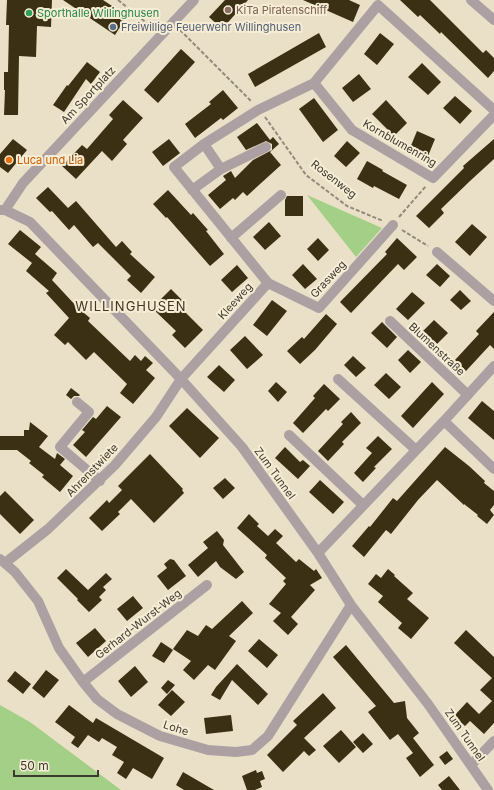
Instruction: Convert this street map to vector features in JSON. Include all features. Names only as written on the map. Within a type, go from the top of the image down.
[{"type":"street","name":"Am Sportplatz","points":[[2,210],[23,183],[194,0]]},
{"type":"street","points":[[471,0],[494,20]]},
{"type":"street","points":[[260,109],[314,83],[379,3],[494,110]]},
{"type":"street","name":"Kornblumenring","points":[[314,83],[352,130],[433,178],[494,115]]},
{"type":"street","name":"Kleeweg","points":[[181,379],[268,283],[174,167],[204,144],[260,109]]},
{"type":"street","points":[[204,144],[221,169]]},
{"type":"street","points":[[192,190],[221,169],[266,147]]},
{"type":"street","points":[[231,238],[281,195]]},
{"type":"street","name":"Zum Tunnel","points":[[2,210],[30,222],[181,379],[242,447],[318,553],[351,605],[428,704],[488,790]]},
{"type":"street","name":"Grasweg","points":[[268,283],[319,308],[393,225]]},
{"type":"street","points":[[436,252],[494,301]]},
{"type":"street","name":"Blumenstraße","points":[[390,321],[468,395]]},
{"type":"street","points":[[318,553],[444,421],[494,366]]},
{"type":"street","name":"Ahrenstwiete","points":[[3,561],[48,529],[100,481],[156,417],[181,379]]},
{"type":"street","points":[[338,379],[416,450]]},
{"type":"street","points":[[77,402],[89,412],[60,448],[100,481]]},
{"type":"street","points":[[444,421],[494,469]]},
{"type":"street","points":[[289,435],[363,505]]},
{"type":"street","name":"Lohe","points":[[3,561],[16,572],[38,601],[59,648],[83,682],[97,698],[117,714],[160,736],[208,750],[236,752],[252,750],[268,736],[351,605]]},
{"type":"street","name":"Gerhard-Wurst-Weg","points":[[83,682],[207,585]]},
{"type":"street","points":[[471,765],[494,741]]},
{"type":"path","points":[[118,0],[161,34]]},
{"type":"path","name":"Rosenweg","points":[[172,22],[260,109],[306,175],[347,206],[393,225],[436,252]]},
{"type":"path","points":[[393,225],[433,178]]},
{"type":"green space","points":[[307,195],[382,228],[356,257]]},
{"type":"green space","points":[[0,705],[30,722],[121,790],[0,790]]},
{"type":"building","points":[[7,0],[52,0],[51,27],[37,26],[36,57],[19,56],[18,115],[4,115],[4,72],[8,72],[9,25],[6,25]]},
{"type":"building","points":[[63,0],[103,0],[127,16],[115,35]]},
{"type":"building","points":[[225,0],[248,0],[222,29],[209,17]]},
{"type":"building","points":[[303,0],[349,0],[360,5],[353,22]]},
{"type":"building","points":[[400,0],[430,0],[483,53],[486,50],[494,58],[494,71],[488,78],[441,32],[440,34],[420,15],[418,17]]},
{"type":"building","points":[[319,33],[326,47],[255,87],[248,74]]},
{"type":"building","points":[[380,33],[394,44],[377,65],[364,54]]},
{"type":"building","points":[[181,49],[195,62],[158,103],[144,90]]},
{"type":"building","points":[[87,62],[100,72],[91,84],[86,79],[64,112],[53,105],[67,85],[68,86]]},
{"type":"building","points":[[422,63],[441,82],[428,95],[408,77]]},
{"type":"building","points":[[359,74],[371,89],[353,102],[342,88]]},
{"type":"building","points":[[223,90],[238,108],[223,120],[221,118],[195,138],[185,124],[211,104],[209,102]]},
{"type":"building","points":[[455,96],[472,111],[460,124],[443,108]]},
{"type":"building","points":[[314,98],[338,130],[323,142],[299,109]]},
{"type":"building","points":[[123,100],[143,118],[123,140],[127,144],[112,161],[102,151],[76,179],[62,166],[82,145],[87,149],[113,119],[109,115]]},
{"type":"building","points":[[386,100],[407,123],[394,136],[372,114]]},
{"type":"building","points":[[257,123],[270,140],[273,137],[279,144],[270,152],[281,165],[247,196],[243,192],[235,200],[233,198],[220,209],[208,195],[226,180],[223,176],[231,171],[235,178],[253,160],[272,150],[272,144],[266,141],[246,150],[237,137]]},
{"type":"building","points":[[417,131],[435,139],[428,156],[410,148]]},
{"type":"building","name":"Luca und Lia","points":[[13,139],[27,150],[8,173],[0,167],[0,154]]},
{"type":"building","points":[[169,139],[180,153],[163,166],[152,152]]},
{"type":"building","points":[[494,139],[494,159],[441,209],[444,213],[429,228],[416,216],[464,168],[463,166]]},
{"type":"building","points":[[347,141],[360,153],[346,167],[334,156]]},
{"type":"building","points":[[367,161],[407,185],[399,199],[374,186],[373,188],[357,179]]},
{"type":"building","points":[[48,187],[68,208],[76,201],[116,247],[122,241],[132,252],[130,254],[155,277],[141,293],[127,280],[131,276],[98,243],[93,247],[74,225],[69,230],[52,211],[50,212],[36,198]]},
{"type":"building","points":[[168,190],[191,215],[193,213],[208,230],[206,231],[224,254],[210,266],[167,217],[166,218],[153,204]]},
{"type":"building","points":[[287,196],[303,196],[303,216],[285,216],[285,200]]},
{"type":"building","points":[[269,222],[281,236],[265,250],[253,237]]},
{"type":"building","points":[[472,224],[487,237],[470,256],[455,242]]},
{"type":"building","points":[[20,230],[41,247],[35,254],[57,273],[52,280],[78,308],[90,318],[88,321],[130,361],[135,355],[141,361],[145,356],[153,363],[146,370],[155,378],[133,404],[120,393],[127,384],[94,352],[86,360],[68,342],[65,345],[54,335],[69,318],[46,293],[49,291],[26,271],[32,263],[8,244]]},
{"type":"building","points":[[318,238],[329,250],[318,261],[307,249]]},
{"type":"building","points":[[397,238],[417,257],[404,270],[398,264],[351,313],[340,302],[387,254],[385,252]]},
{"type":"building","points":[[303,264],[317,279],[305,289],[292,275]]},
{"type":"building","points":[[437,264],[450,276],[440,287],[426,275]]},
{"type":"building","points":[[237,265],[248,278],[232,292],[221,280]]},
{"type":"building","points":[[171,289],[183,301],[179,306],[203,330],[185,348],[172,335],[176,331],[152,308]]},
{"type":"building","points":[[460,290],[471,301],[461,310],[450,300]]},
{"type":"building","points":[[412,292],[425,303],[408,320],[396,309]]},
{"type":"building","points":[[272,300],[287,311],[267,336],[253,325]]},
{"type":"building","points":[[494,312],[494,349],[490,345],[466,371],[455,360],[479,334],[476,331]]},
{"type":"building","points":[[326,314],[337,324],[315,350],[300,364],[287,351],[302,337],[304,339]]},
{"type":"building","points":[[434,320],[448,333],[437,344],[423,331]]},
{"type":"building","points":[[382,322],[397,337],[387,348],[371,333]]},
{"type":"building","points":[[245,336],[263,355],[247,369],[230,350]]},
{"type":"building","points":[[408,350],[421,362],[410,373],[398,360]]},
{"type":"building","points":[[353,356],[366,368],[356,377],[344,365]]},
{"type":"building","points":[[219,365],[235,380],[224,392],[207,377]]},
{"type":"building","points":[[386,373],[401,387],[389,399],[374,385]]},
{"type":"building","points":[[276,382],[287,392],[278,402],[268,391]]},
{"type":"building","points":[[432,382],[444,394],[413,428],[401,416]]},
{"type":"building","points":[[324,384],[340,399],[328,411],[326,409],[303,433],[293,423],[315,398],[313,396]]},
{"type":"building","points":[[71,388],[80,395],[74,396],[71,399],[66,395]]},
{"type":"building","points":[[482,401],[494,411],[494,440],[468,418]]},
{"type":"building","points":[[107,406],[121,417],[86,457],[73,445],[85,432],[82,430],[93,417],[96,419]]},
{"type":"building","points":[[187,408],[219,438],[200,458],[169,426]]},
{"type":"building","points":[[351,412],[361,423],[342,442],[344,444],[328,461],[318,451],[343,424],[341,422]]},
{"type":"building","points":[[30,422],[48,436],[39,447],[55,459],[57,453],[65,459],[60,465],[73,476],[60,492],[42,477],[44,475],[29,463],[31,461],[17,450],[0,450],[0,436],[24,436],[24,430],[29,430]]},
{"type":"building","points":[[378,436],[392,449],[374,467],[376,468],[363,482],[354,473],[372,453],[366,448]]},
{"type":"building","points":[[285,447],[300,462],[303,460],[310,466],[298,479],[275,458]]},
{"type":"building","points":[[445,447],[469,466],[485,481],[484,483],[494,491],[494,505],[490,510],[494,515],[487,524],[437,480],[418,500],[391,534],[386,530],[364,557],[352,546],[369,526],[370,527],[393,498],[397,501]]},
{"type":"building","points":[[150,454],[183,489],[182,490],[184,493],[154,523],[131,499],[118,512],[120,514],[102,531],[89,518],[107,500],[109,503],[122,490],[118,486]]},
{"type":"building","points":[[225,478],[235,488],[223,499],[213,488]]},
{"type":"building","points":[[320,480],[344,502],[333,514],[309,492]]},
{"type":"building","points":[[5,491],[34,520],[20,534],[0,514],[0,496]]},
{"type":"building","points":[[249,514],[259,524],[257,526],[268,536],[275,529],[283,536],[276,543],[296,562],[299,559],[314,571],[316,569],[322,578],[310,585],[315,590],[291,617],[298,624],[288,635],[273,621],[281,613],[269,604],[286,584],[283,581],[286,578],[265,558],[267,555],[237,528]]},
{"type":"building","points":[[217,531],[224,540],[223,545],[244,572],[236,579],[220,567],[216,561],[198,577],[188,565],[208,548],[203,542]]},
{"type":"building","points":[[170,559],[174,560],[186,576],[168,590],[157,576],[167,568],[164,564]]},
{"type":"building","points":[[66,569],[88,590],[106,573],[112,579],[103,587],[106,590],[99,597],[102,600],[89,612],[57,578]]},
{"type":"building","points":[[388,569],[413,593],[407,599],[429,618],[411,639],[398,628],[402,623],[378,602],[383,596],[368,584],[376,574],[381,578]]},
{"type":"building","points":[[133,596],[143,608],[127,621],[117,609]]},
{"type":"building","points":[[242,601],[253,613],[229,636],[236,641],[215,670],[208,665],[194,680],[183,670],[191,661],[173,649],[187,630],[198,636],[206,625],[212,629]]},
{"type":"building","points":[[95,628],[106,641],[88,657],[76,643]]},
{"type":"building","points":[[466,630],[494,657],[494,723],[484,734],[470,721],[465,726],[454,716],[467,702],[479,714],[492,701],[480,690],[492,678],[454,643]]},
{"type":"building","points":[[259,639],[278,655],[267,668],[248,651]]},
{"type":"building","points":[[161,642],[173,650],[164,663],[152,656]]},
{"type":"building","points":[[346,645],[394,703],[405,701],[407,718],[419,733],[413,738],[434,765],[420,777],[406,758],[413,753],[398,734],[390,740],[368,712],[376,706],[333,657]]},
{"type":"building","points":[[237,664],[268,694],[258,705],[232,680],[220,700],[211,695],[216,687]]},
{"type":"building","points":[[135,666],[148,682],[131,697],[118,681]]},
{"type":"building","points":[[46,670],[59,680],[44,698],[32,688]]},
{"type":"building","points":[[15,671],[31,684],[23,694],[7,681]]},
{"type":"building","points":[[168,680],[175,685],[167,694],[161,688]]},
{"type":"building","points":[[172,690],[185,702],[171,716],[158,705]]},
{"type":"building","points":[[323,693],[336,708],[304,738],[316,750],[309,756],[304,751],[283,772],[267,755],[297,725],[293,721]]},
{"type":"building","points":[[69,705],[93,723],[96,718],[164,758],[152,779],[133,768],[126,779],[117,773],[124,762],[112,755],[117,747],[102,738],[99,742],[88,735],[78,748],[71,743],[75,737],[55,722]]},
{"type":"building","points":[[231,715],[233,731],[206,734],[204,718]]},
{"type":"building","points":[[341,730],[356,747],[339,763],[323,746]]},
{"type":"building","points":[[363,733],[373,744],[363,753],[353,742]]},
{"type":"building","points":[[447,751],[453,759],[445,765],[439,757]]},
{"type":"building","points":[[256,770],[257,773],[262,771],[265,779],[260,781],[262,787],[255,790],[247,790],[242,776]]},
{"type":"building","points":[[183,772],[214,790],[184,790],[176,785]]},
{"type":"building","points":[[449,776],[460,790],[442,790],[438,785]]},
{"type":"place","name":"KiTa Piratenschiff","points":[[228,10]]},
{"type":"place","name":"Sporthalle Willinghusen","points":[[29,13]]},
{"type":"place","name":"Freiwillige Feuerwehr Willinghusen","points":[[113,27]]},
{"type":"place","name":"Luca und Lia","points":[[9,160]]},
{"type":"district","name":"WILLINGHUSEN","points":[[131,306]]}]
